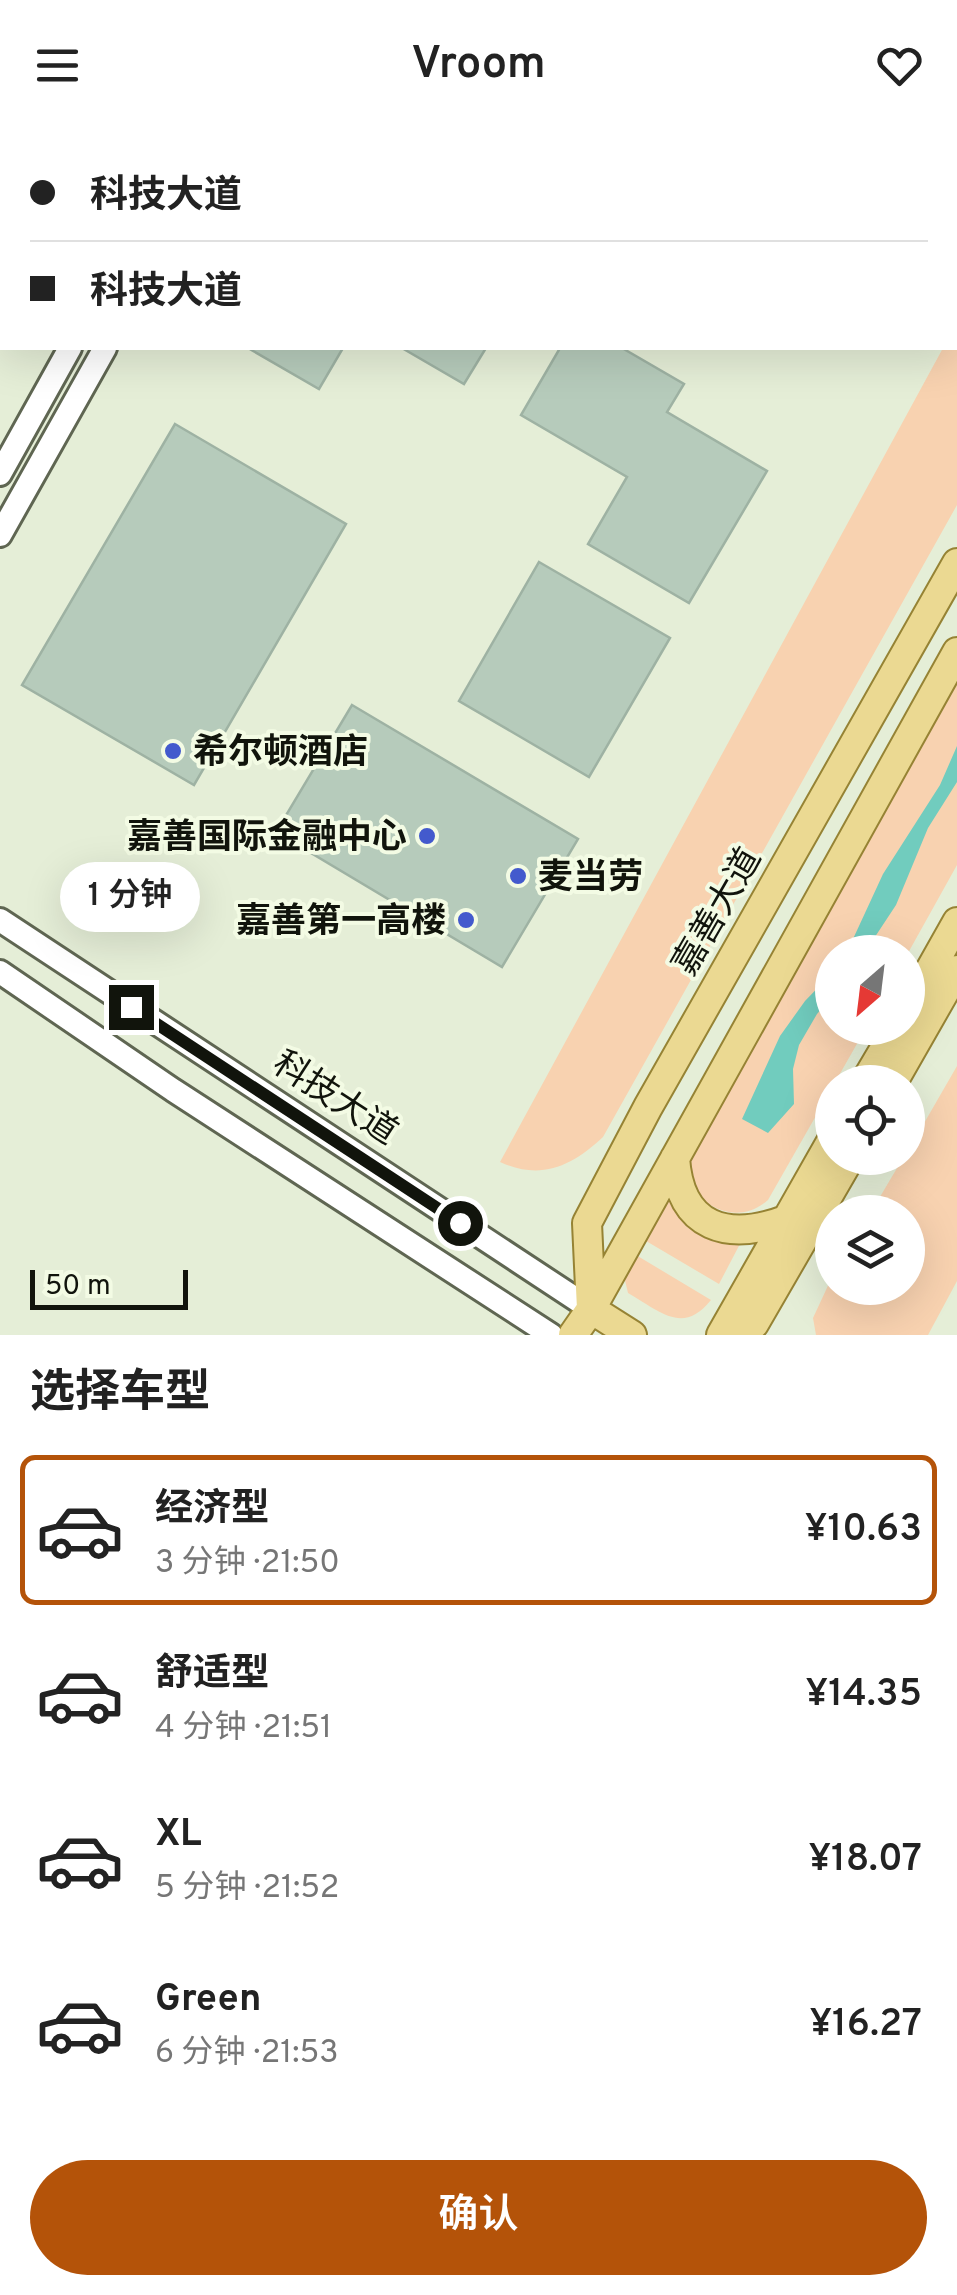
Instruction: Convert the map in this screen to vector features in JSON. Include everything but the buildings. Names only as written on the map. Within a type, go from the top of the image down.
[{"type":"main road","name":"嘉善大道","points":[[591,1309],[588,1222],[648,1107],[957,562]]},
{"type":"main road","points":[[573,1335],[957,652]]},
{"type":"main road","points":[[925,979],[957,922]]},
{"type":"main road","points":[[903,1065],[957,970]]},
{"type":"main road","points":[[675,1158],[677,1181],[687,1202],[698,1216],[722,1230],[764,1228],[788,1219]]},
{"type":"main road","points":[[721,1335],[815,1171]]},
{"type":"main road","points":[[742,1335],[754,1324],[840,1175]]},
{"type":"main road","name":"科技大道","points":[[591,1309],[632,1335]]},
{"type":"street","points":[[0,474],[69,350]]},
{"type":"street","points":[[0,535],[103,350]]},
{"type":"street","name":"科技大道","points":[[0,920],[591,1309]]},
{"type":"street","points":[[0,972],[173,1090],[551,1335]]},
{"type":"shaded area","points":[[942,350],[957,350],[957,505],[603,1137],[580,1156],[555,1168],[529,1170],[500,1162]]},
{"type":"shaded area","points":[[957,673],[957,865],[918,935],[815,935],[815,1045],[856,1045],[845,1065],[815,1065],[815,1118],[768,1200],[737,1213],[707,1203],[690,1188],[689,1152]]},
{"type":"shaded area","points":[[957,1066],[957,1281],[928,1335],[816,1335],[813,1318],[819,1305],[925,1305],[925,1195],[881,1195],[893,1175],[925,1175],[925,1122]]},
{"type":"shaded area","points":[[666,1197],[696,1230],[741,1242],[719,1284],[641,1238]]},
{"type":"shaded area","points":[[631,1252],[711,1300],[701,1311],[681,1318],[651,1307],[628,1293],[623,1272]]},
{"type":"water","points":[[957,746],[957,782],[928,828],[896,905],[876,935],[855,935],[883,874],[940,785]]},
{"type":"water","points":[[815,991],[815,1017],[799,1045],[793,1069],[794,1104],[768,1133],[742,1119],[780,1036]]},
{"type":"place","name":"希尔顿酒店","points":[[173,751]]},
{"type":"place","name":"嘉善国际金融中心","points":[[427,836]]},
{"type":"place","name":"麦当劳","points":[[518,876]]},
{"type":"place","name":"嘉善第一高楼","points":[[466,920]]},
{"type":"route","points":[[131,1007],[460,1223]]}]
